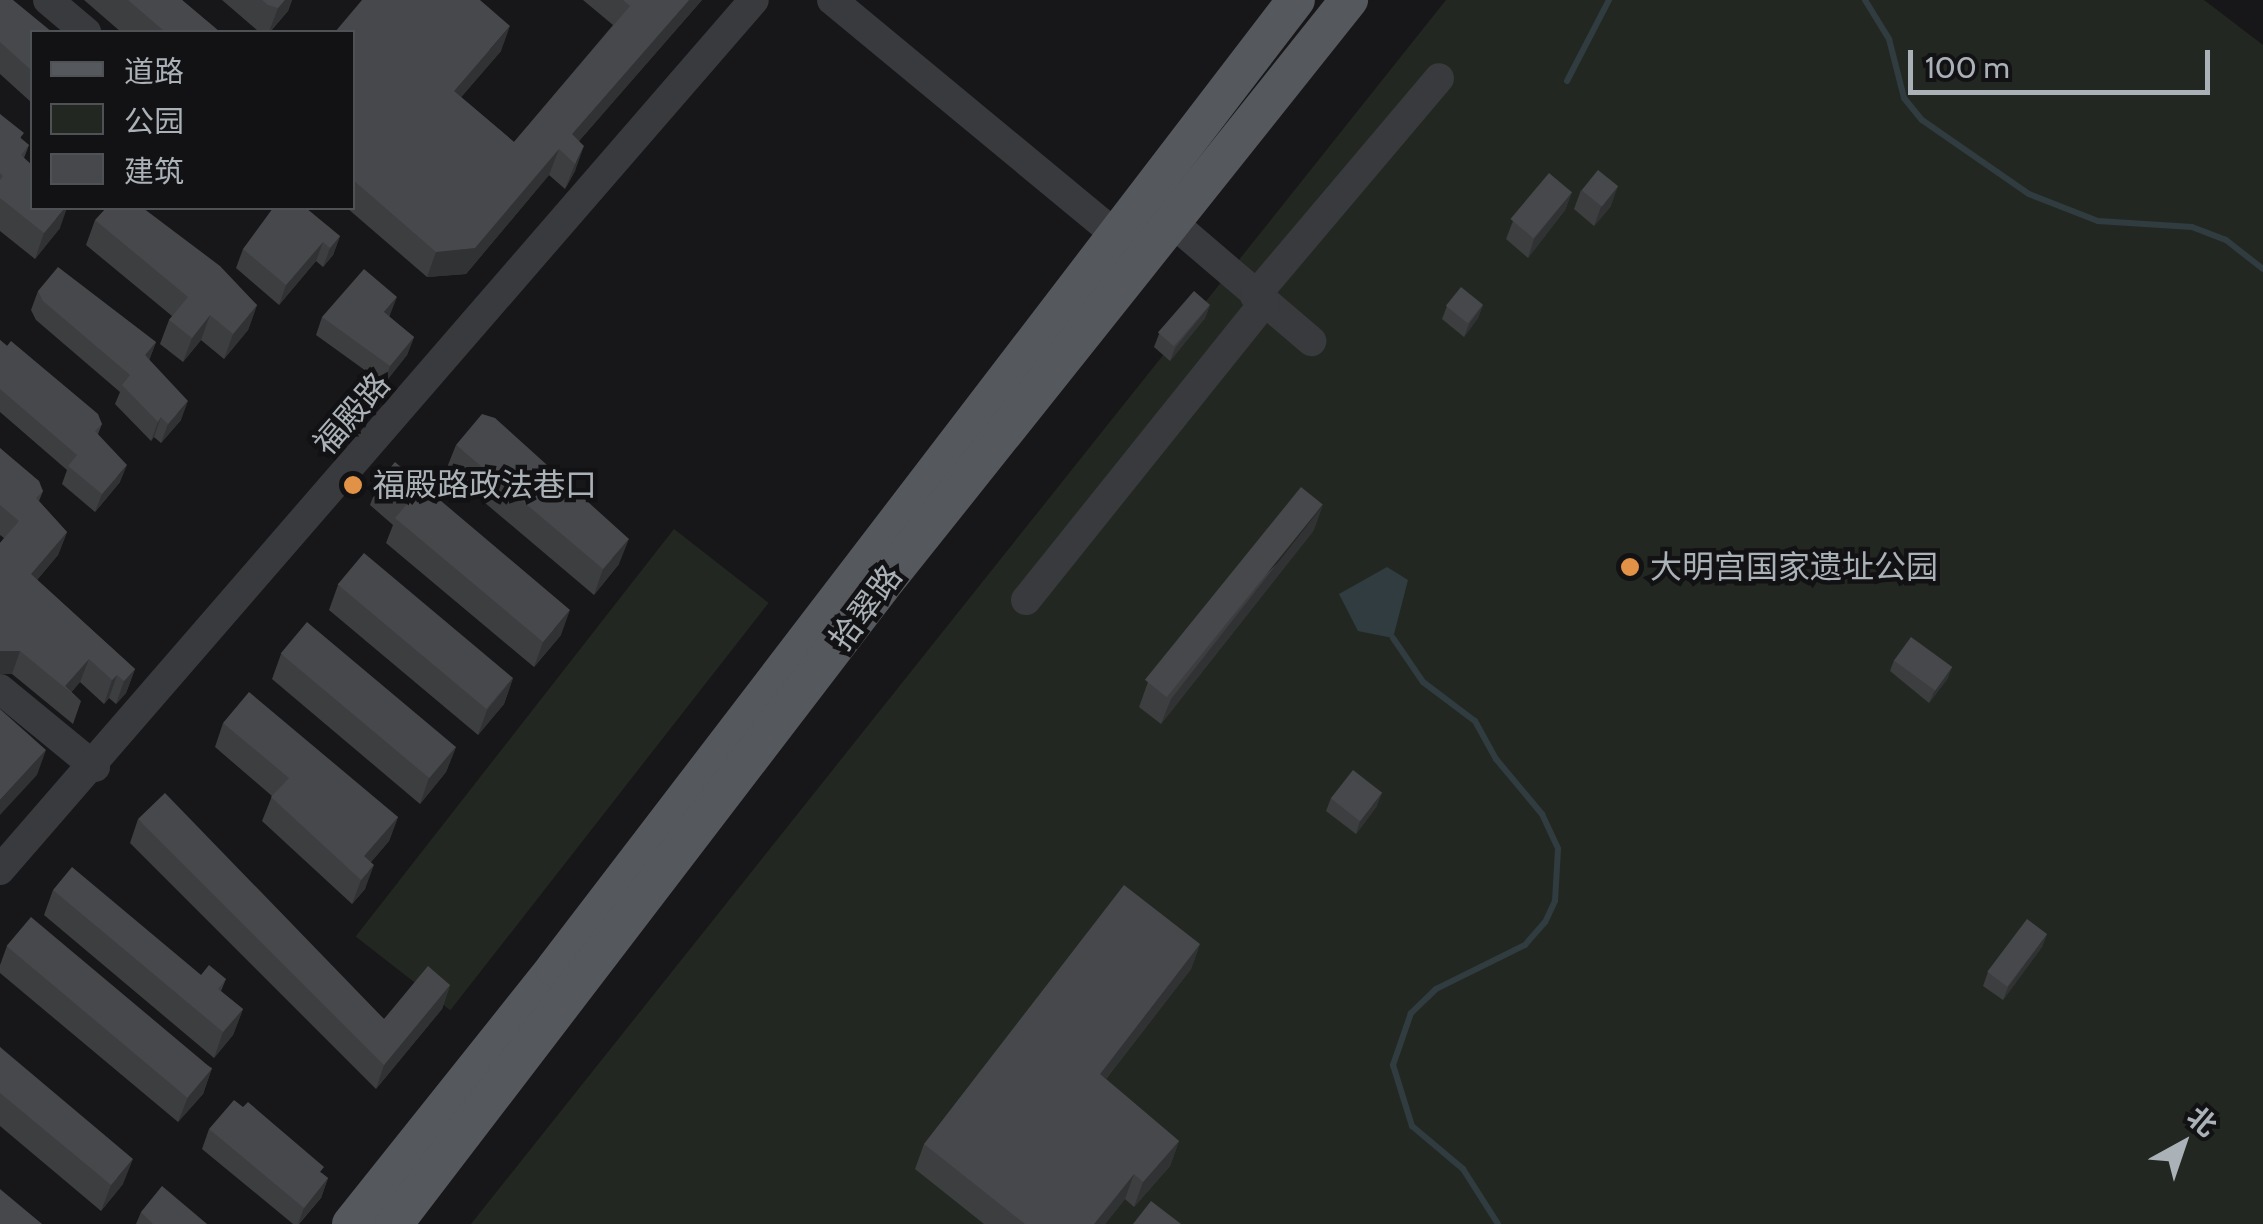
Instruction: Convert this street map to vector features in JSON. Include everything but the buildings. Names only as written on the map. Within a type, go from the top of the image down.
[{"type":"main road","name":"拾翠路","points":[[351,1224],[589,923],[1112,232],[1296,0]]},
{"type":"main road","name":"拾翠路","points":[[394,1224],[881,587],[1349,0]]},
{"type":"street","points":[[48,0],[84,30]]},
{"type":"street","name":"福殿路","points":[[0,870],[95,766],[754,0]]},
{"type":"street","points":[[832,0],[1112,232]]},
{"type":"street","points":[[1026,600],[1259,299],[1438,78]]},
{"type":"street","points":[[1173,223],[1311,342]]},
{"type":"street","points":[[0,689],[95,766]]},
{"type":"green space","name":"大明宫国家遗址公园","points":[[1446,0],[2204,0],[2263,45],[2263,1224],[471,1224]]},
{"type":"green space","points":[[674,529],[769,603],[450,1010],[356,936]]},
{"type":"shaded area","points":[[1387,567],[1408,580],[1393,638],[1358,631],[1339,594]]},
{"type":"waterway","points":[[1567,81],[1609,0]]},
{"type":"waterway","points":[[1865,0],[1889,39],[1904,98],[1922,120],[2029,194],[2098,221],[2192,227],[2226,240],[2263,269]]},
{"type":"waterway","points":[[1393,638],[1423,682],[1475,721],[1496,759],[1542,814],[1558,849],[1555,901],[1545,922],[1525,945],[1436,989],[1411,1013],[1393,1065],[1412,1126],[1463,1169],[1498,1224]]},
{"type":"place","name":"福殿路政法巷口","points":[[353,485]]},
{"type":"place","name":"大明宫国家遗址公园","points":[[1630,567]]}]
